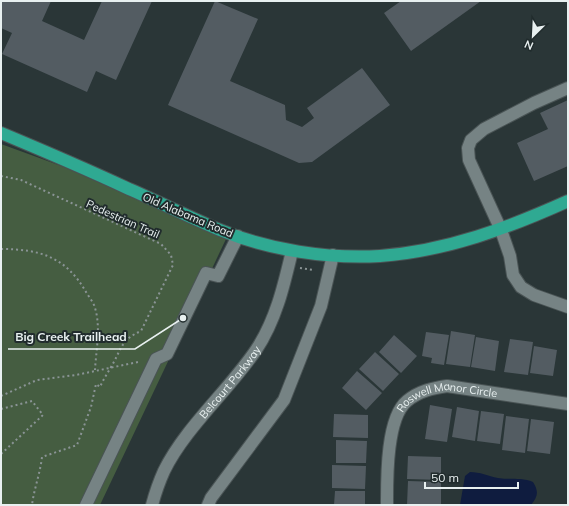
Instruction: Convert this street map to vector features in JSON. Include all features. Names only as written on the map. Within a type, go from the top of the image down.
[{"type":"main road","name":"Old Alabama Road","points":[[1,133],[221,230],[292,251],[333,255],[379,256],[399,254],[477,238],[501,230],[568,201]]},
{"type":"street","points":[[568,88],[496,122],[477,134],[471,140],[468,148],[469,160],[501,230],[510,256],[513,275],[521,287],[534,296],[568,308]]},
{"type":"street","points":[[86,505],[156,359],[167,354],[206,274],[218,276],[238,236]]},
{"type":"street","name":"Belcourt Parkway","points":[[152,505],[164,470],[188,435],[238,374],[264,336],[281,297],[292,251]]},
{"type":"street","points":[[208,505],[211,498],[252,445],[284,400],[321,306],[333,255]]},
{"type":"street","name":"Roswell Manor Circle","points":[[387,505],[387,461],[392,432],[407,401],[429,388],[447,386],[568,404]]},
{"type":"path","name":"Pedestrian Trail","points":[[1,176],[21,180],[161,244],[171,255],[173,265],[156,304],[141,331],[133,334],[119,349],[112,367],[100,387],[96,384],[91,407],[77,445],[42,457],[39,478],[34,488],[32,505]]},
{"type":"path","points":[[1,249],[39,253],[56,259],[78,279],[95,308],[97,325],[95,370]]},
{"type":"path","points":[[299,268],[313,270]]},
{"type":"path","points":[[1,396],[37,380],[138,362]]},
{"type":"path","points":[[1,409],[32,401],[43,415],[1,454]]},
{"type":"green space","points":[[1,144],[64,167],[226,239],[100,505],[1,505]]},
{"type":"water","points":[[470,472],[481,473],[498,478],[533,482],[537,494],[531,505],[460,505],[465,476]]},
{"type":"building","points":[[1,1],[51,1],[42,21],[84,40],[102,1],[152,1],[116,80],[96,71],[87,92],[2,54],[12,33],[1,28]]},
{"type":"building","points":[[215,1],[258,19],[230,81],[285,105],[286,120],[302,127],[314,118],[307,108],[362,68],[390,105],[312,162],[299,163],[168,105]]},
{"type":"building","points":[[401,1],[481,1],[411,51],[384,13]]},
{"type":"building","points":[[568,100],[568,166],[534,181],[517,143],[548,129],[540,113]]},
{"type":"building","points":[[451,331],[475,335],[470,367],[446,364]]},
{"type":"building","points":[[426,332],[449,335],[444,365],[431,363],[432,358],[422,356]]},
{"type":"building","points":[[394,335],[417,356],[401,373],[379,352]]},
{"type":"building","points":[[476,337],[499,341],[495,371],[471,367]]},
{"type":"building","points":[[510,339],[533,342],[528,375],[504,372]]},
{"type":"building","points":[[534,346],[557,350],[553,376],[530,373]]},
{"type":"building","points":[[375,352],[399,374],[383,391],[359,369]]},
{"type":"building","points":[[357,371],[382,393],[366,410],[342,388]]},
{"type":"building","points":[[430,405],[452,409],[447,442],[425,439]]},
{"type":"building","points":[[457,407],[479,411],[475,441],[452,437]]},
{"type":"building","points":[[481,411],[504,414],[500,444],[477,441]]},
{"type":"building","points":[[334,414],[368,415],[368,438],[333,437]]},
{"type":"building","points":[[506,416],[529,419],[525,453],[502,450]]},
{"type":"building","points":[[531,419],[554,422],[550,454],[527,451]]},
{"type":"building","points":[[336,440],[367,441],[366,463],[336,463]]},
{"type":"building","points":[[408,456],[441,457],[441,480],[407,479]]},
{"type":"building","points":[[332,465],[366,466],[365,489],[332,488]]},
{"type":"building","points":[[408,481],[441,482],[441,505],[407,505]]},
{"type":"building","points":[[335,491],[365,491],[365,505],[334,505]]},
{"type":"place","name":"Big Creek Trailhead","points":[[183,318]]}]
